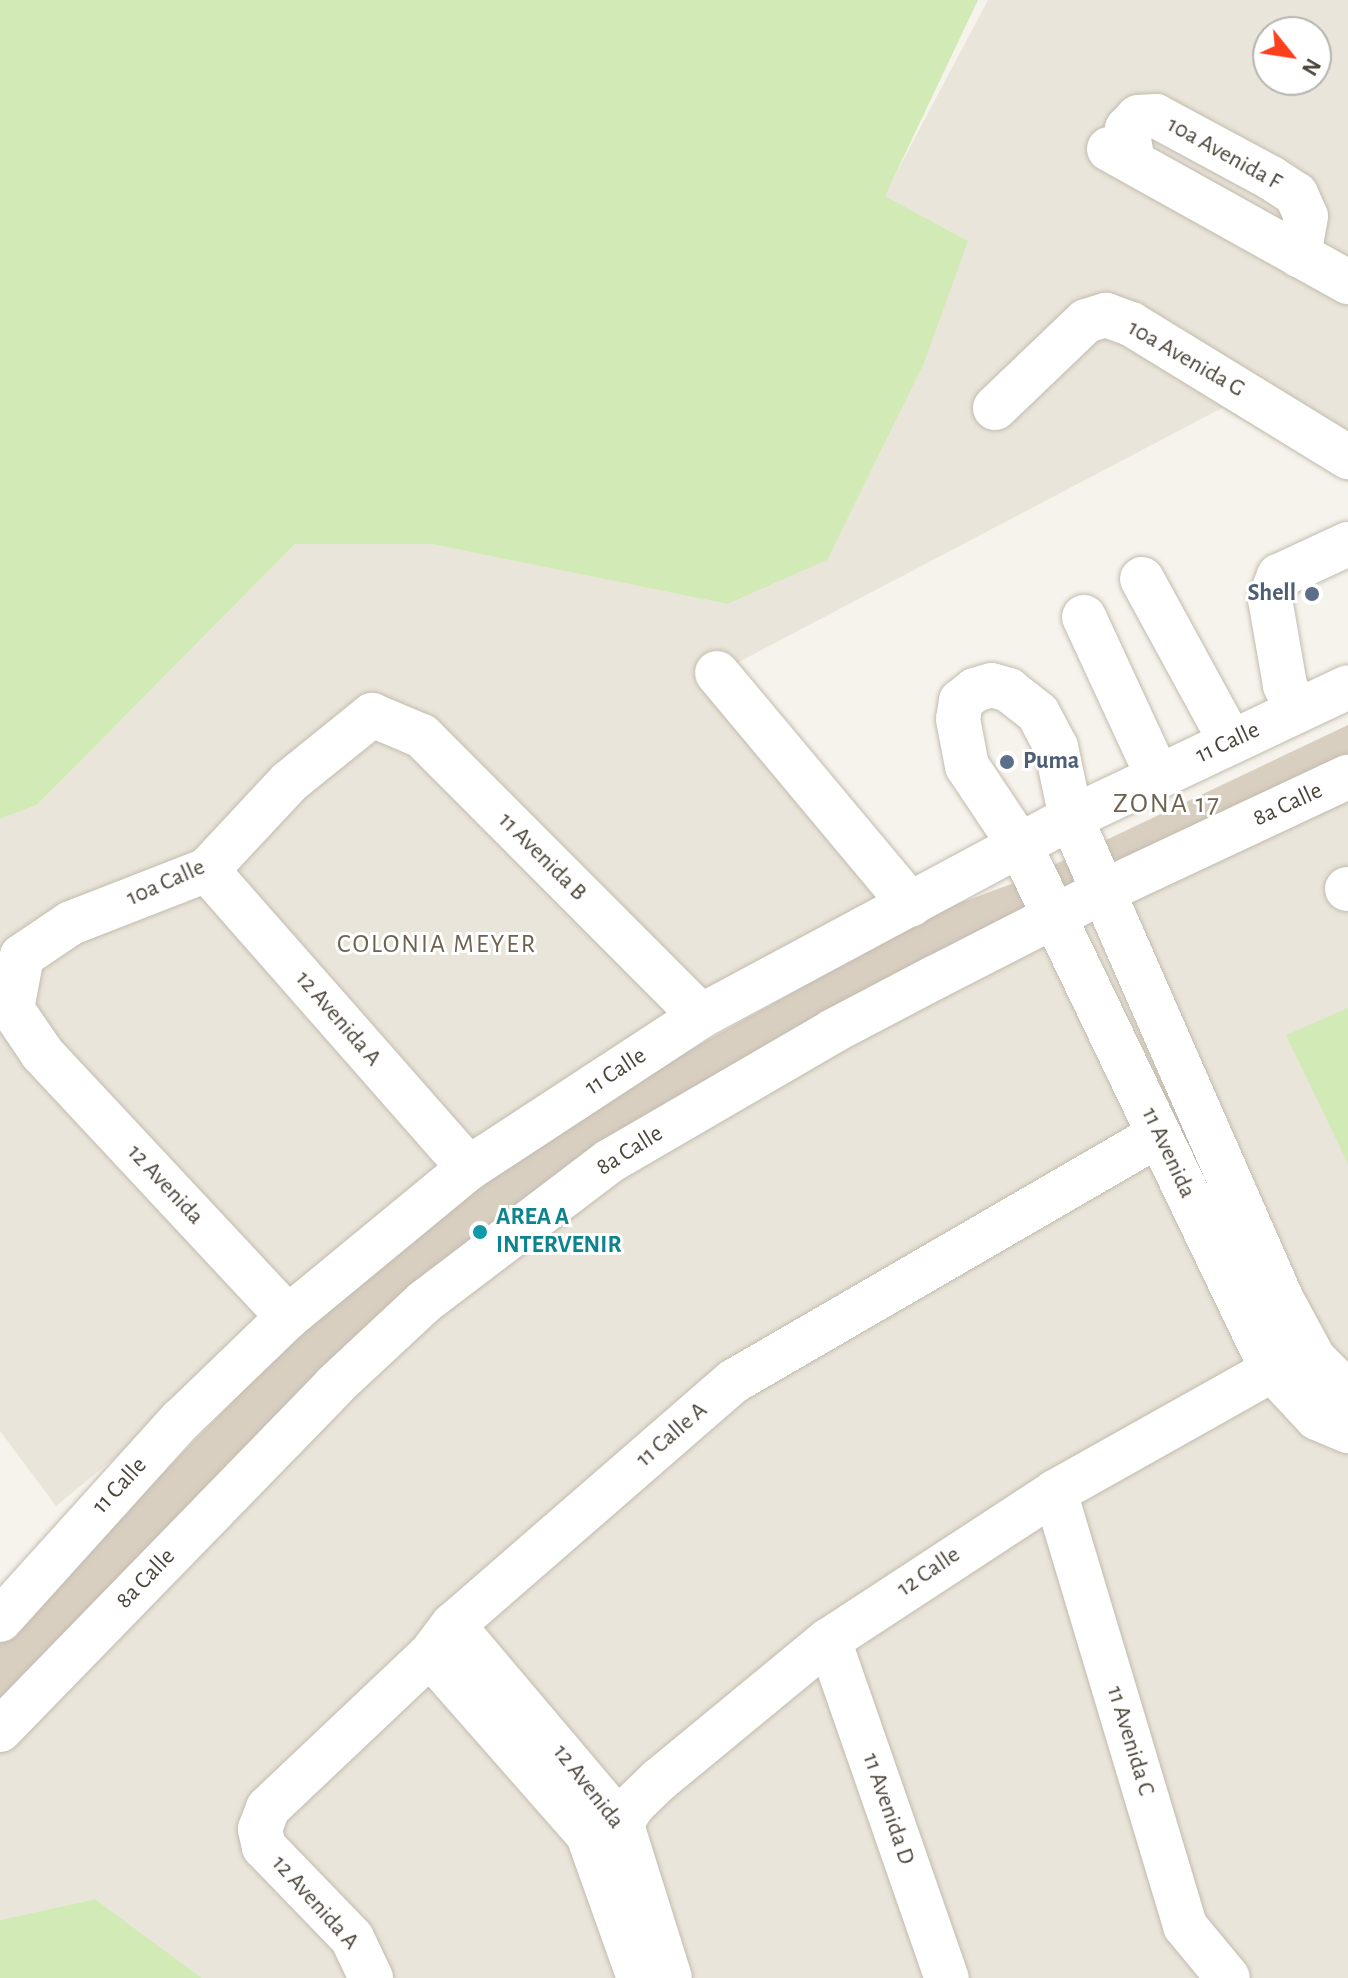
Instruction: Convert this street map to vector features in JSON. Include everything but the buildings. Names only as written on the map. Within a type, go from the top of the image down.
[{"type":"street","points":[[1115,153],[1348,282]]},
{"type":"street","name":"10a Avenida G","points":[[995,408],[1086,321],[1106,315],[1131,324],[1348,457]]},
{"type":"street","points":[[1297,711],[1285,685],[1270,599],[1279,576],[1348,544]]},
{"type":"street","points":[[1142,579],[1231,742]]},
{"type":"street","points":[[1084,617],[1158,777]]},
{"type":"street","points":[[717,673],[911,905]]},
{"type":"street","name":"11 Avenida","points":[[1348,1393],[1314,1359],[1282,1300],[1071,818],[1056,747],[1038,713],[1009,690],[992,685],[975,690],[961,701],[958,719],[967,766],[1021,847],[1272,1370],[1317,1418],[1348,1431]]},
{"type":"street","name":"11 Calle","points":[[0,1620],[181,1420],[288,1317],[469,1168],[701,1016],[1071,818],[1348,687]]},
{"type":"street","name":"10a Calle","points":[[42,1053],[12,1009],[22,956],[71,923],[207,870],[289,782],[372,715]]},
{"type":"street","name":"11 Avenida B","points":[[372,715],[422,736],[701,1016]]},
{"type":"street","name":"8a Calle","points":[[0,1730],[334,1386],[424,1302],[610,1161],[833,1031],[1055,915],[1348,777]]},
{"type":"street","name":"12 Avenida A","points":[[207,870],[469,1168]]},
{"type":"street","name":"12 Avenida","points":[[42,1053],[288,1317]]},
{"type":"street","name":"11 Calle A","points":[[260,1829],[268,1808],[441,1640],[734,1381],[1159,1135]]},
{"type":"street","name":"12 Calle","points":[[598,1860],[659,1780],[829,1640],[1055,1492],[1272,1370],[1314,1359]]},
{"type":"street","name":"11 Avenida C","points":[[1055,1492],[1185,1926],[1228,1978]]},
{"type":"street","name":"12 Avenida","points":[[441,1640],[622,1825],[670,1978]]},
{"type":"street","name":"12 Avenida","points":[[441,1640],[588,1835],[639,1978]]},
{"type":"street","name":"11 Avenida D","points":[[829,1640],[947,1978]]},
{"type":"street","name":"12 Avenida A","points":[[260,1829],[264,1847],[352,1938],[371,1978]]},
{"type":"shaded area","points":[[988,0],[1348,0],[1348,482],[1222,408],[718,673],[911,905],[469,1168],[56,1506],[0,1431],[0,819],[37,805],[295,544],[431,544],[727,604],[968,241],[884,196]]},
{"type":"shaded area","points":[[1348,757],[1348,1978],[202,1978],[95,1899],[0,1920],[0,1702],[603,1143]]},
{"type":"green space","points":[[0,0],[978,0],[885,196],[968,241],[924,363],[827,560],[727,604],[431,544],[295,544],[37,805],[0,819]]},
{"type":"green space","points":[[1348,1008],[1348,1164],[1286,1035]]},
{"type":"green space","points":[[95,1899],[202,1978],[0,1978],[0,1920]]},
{"type":"place","name":"Shell","points":[[1312,594]]},
{"type":"place","name":"Puma","points":[[1007,762]]},
{"type":"place","name":"AREA A INTERVENIR","points":[[480,1232]]},
{"type":"district","name":"ZONA 17","points":[[1167,804]]},
{"type":"district","name":"COLONIA MEYER","points":[[437,945]]}]
